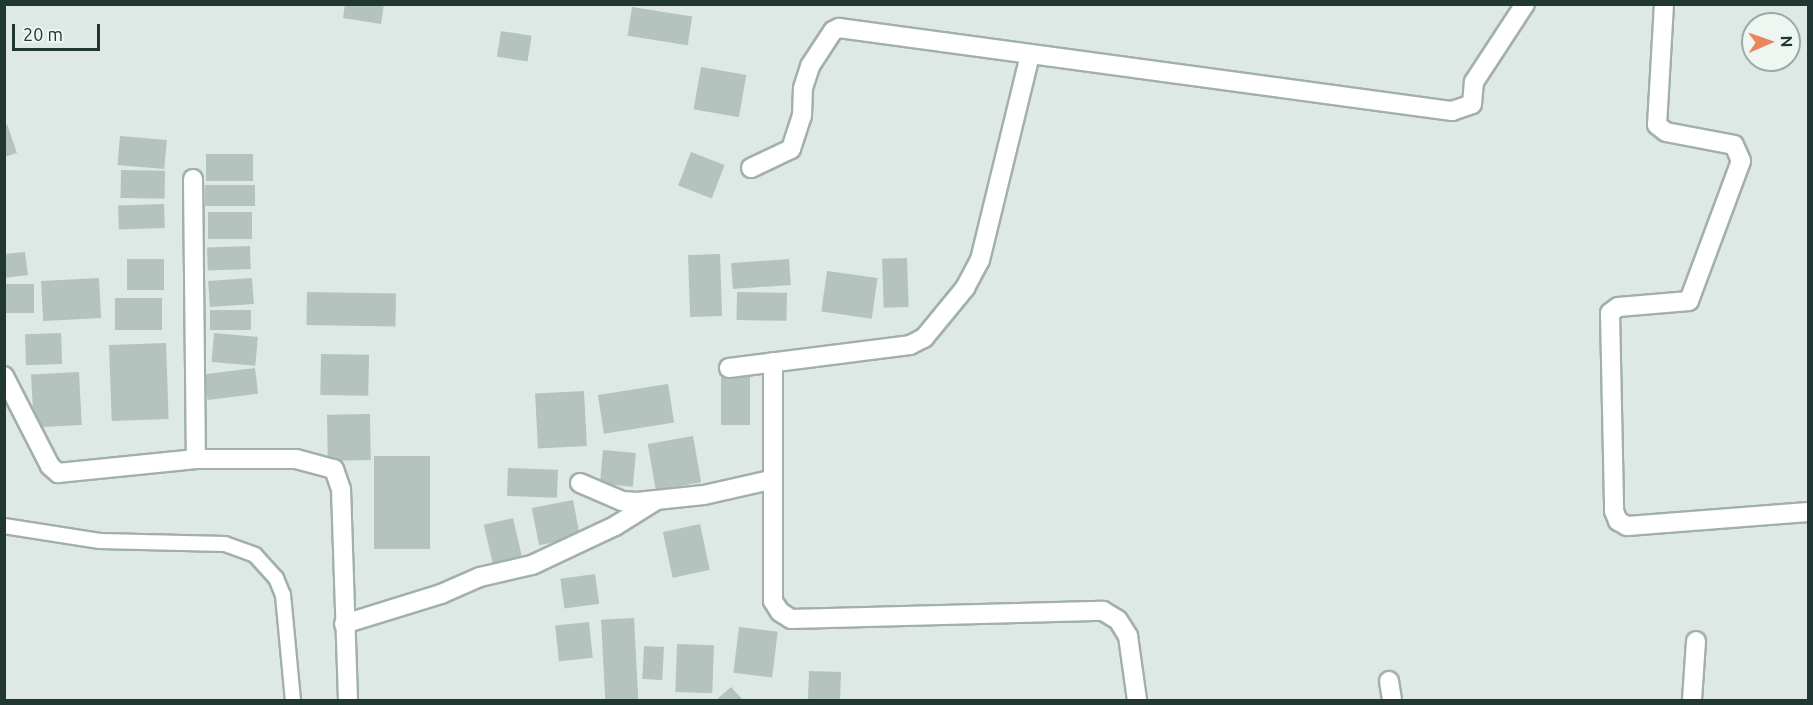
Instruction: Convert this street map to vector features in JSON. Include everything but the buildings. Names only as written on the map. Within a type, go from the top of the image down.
[{"type":"street","points":[[751,168],[791,148],[802,116],[802,88],[810,66],[833,31],[839,28],[1460,110],[1474,82],[1525,4]]},
{"type":"street","points":[[1664,4],[1656,125],[1666,132],[1734,145],[1741,161],[1689,302],[1618,307],[1610,312],[1614,511],[1618,521],[1627,526],[1809,512]]},
{"type":"street","points":[[729,368],[910,345],[924,338],[965,288],[980,260],[1030,55]]},
{"type":"street","points":[[193,179],[196,459]]},
{"type":"street","points":[[773,362],[770,480],[773,601],[785,616],[1103,611],[1118,620],[1128,636],[1137,700]]},
{"type":"street","points":[[5,380],[50,466],[58,473],[196,459],[296,459],[334,469],[341,489],[348,700]]},
{"type":"street","points":[[580,483],[622,501],[655,501],[704,495],[770,480]]},
{"type":"street","points":[[344,624],[441,594],[480,577],[532,565],[615,526],[655,501]]},
{"type":"street","points":[[1692,700],[1696,641]]},
{"type":"street","points":[[1389,681],[1392,700]]},
{"type":"lane","points":[[4,526],[100,541],[225,544],[255,555],[276,578],[283,595],[293,700]]}]
